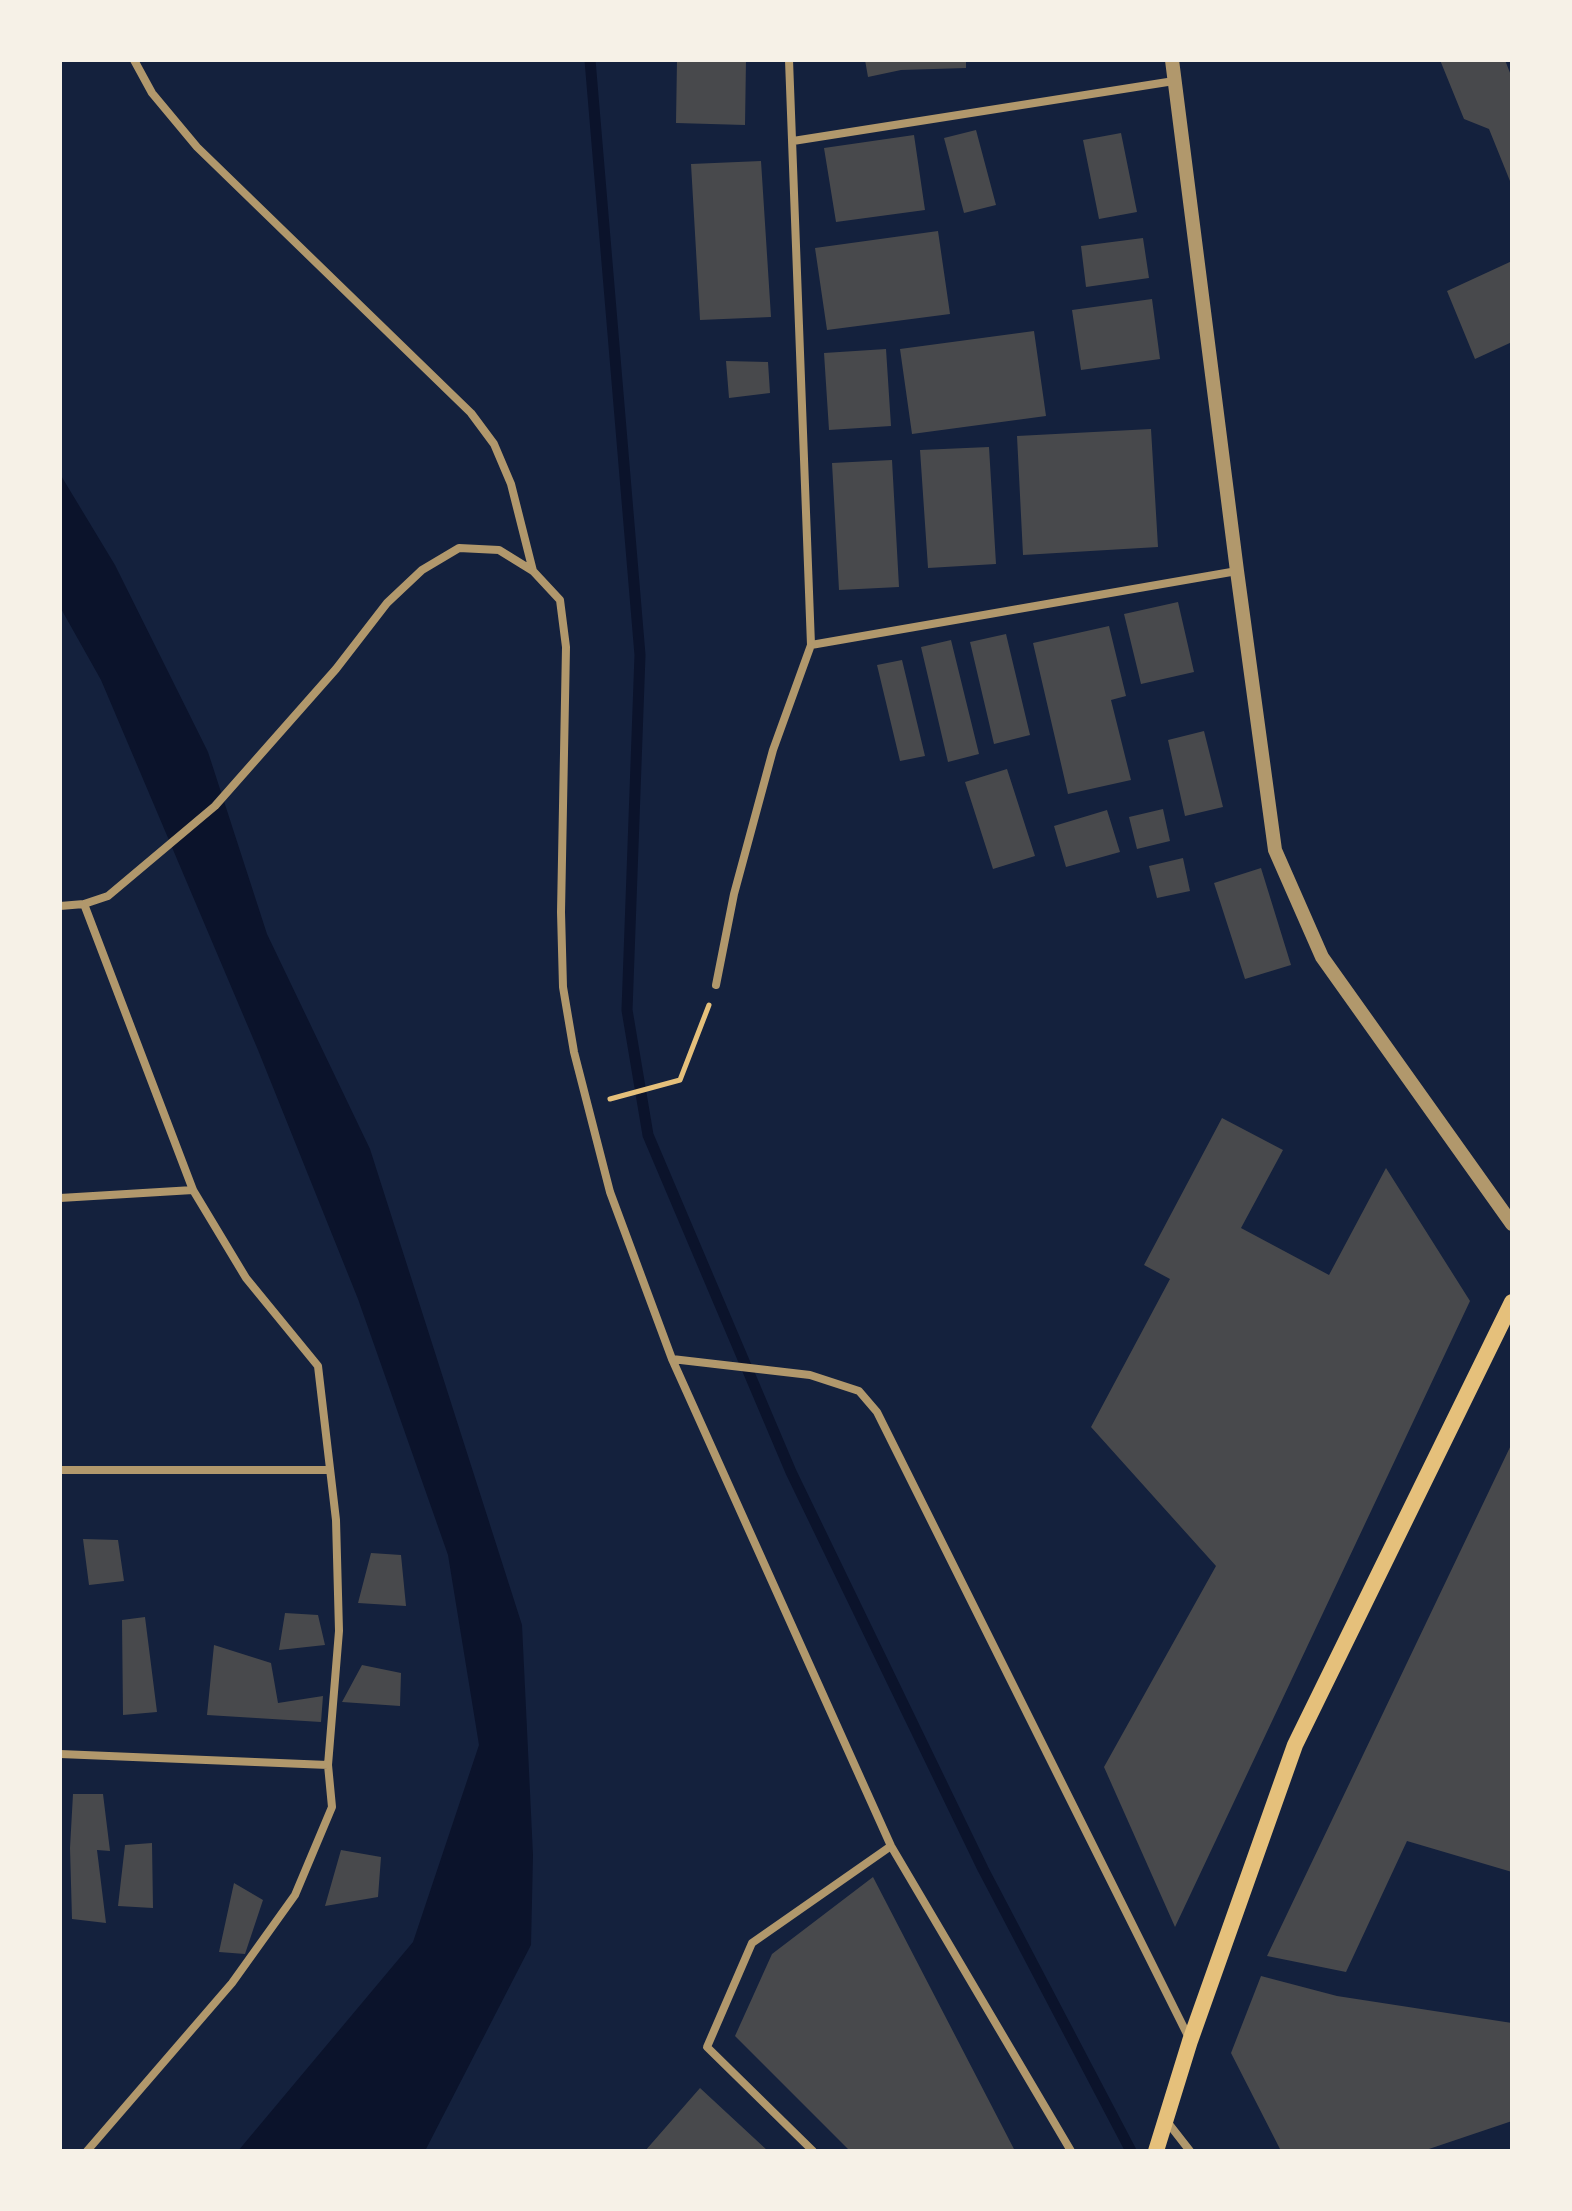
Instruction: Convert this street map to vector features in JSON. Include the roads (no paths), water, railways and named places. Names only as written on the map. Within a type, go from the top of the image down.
[{"type":"main road","points":[[1156,2151],[1190,2041],[1295,1745],[1512,1302]]},
{"type":"street","points":[[134,60],[152,93],[197,147],[479,423],[494,444],[511,484],[533,571]]},
{"type":"street","points":[[716,985],[734,894],[773,750],[811,645],[789,60]]},
{"type":"street","points":[[1172,60],[1275,850],[1322,957],[1512,1224]]},
{"type":"street","points":[[793,141],[1174,81]]},
{"type":"street","points":[[60,906],[84,904],[108,896],[215,806],[336,669],[387,603],[422,570],[459,548],[499,550],[533,571],[560,600],[566,647],[561,912],[563,987],[574,1052],[610,1192],[672,1359],[891,1846],[1071,2151]]},
{"type":"street","points":[[811,645],[1237,571]]},
{"type":"street","points":[[84,904],[193,1190],[246,1278],[318,1366],[336,1520],[339,1631],[328,1765],[332,1807],[295,1895],[232,1983],[87,2151]]},
{"type":"street","points":[[60,1198],[193,1190]]},
{"type":"street","points":[[672,1359],[810,1375],[859,1391],[877,1412],[1190,2041]]},
{"type":"street","points":[[60,1470],[330,1470]]},
{"type":"street","points":[[60,1754],[328,1765]]},
{"type":"street","points":[[813,2151],[707,2047],[752,1943],[891,1846]]},
{"type":"street","points":[[1163,2124],[1190,2151]]},
{"type":"water","points":[[60,474],[115,565],[208,752],[267,934],[370,1149],[522,1625],[533,1855],[531,1945],[425,2151],[238,2151],[413,1942],[479,1745],[448,1555],[358,1299],[258,1050],[101,680],[60,607]]},
{"type":"waterway","points":[[590,60],[640,655],[627,1010],[648,1135],[791,1472],[983,1869],[1131,2151]]}]
